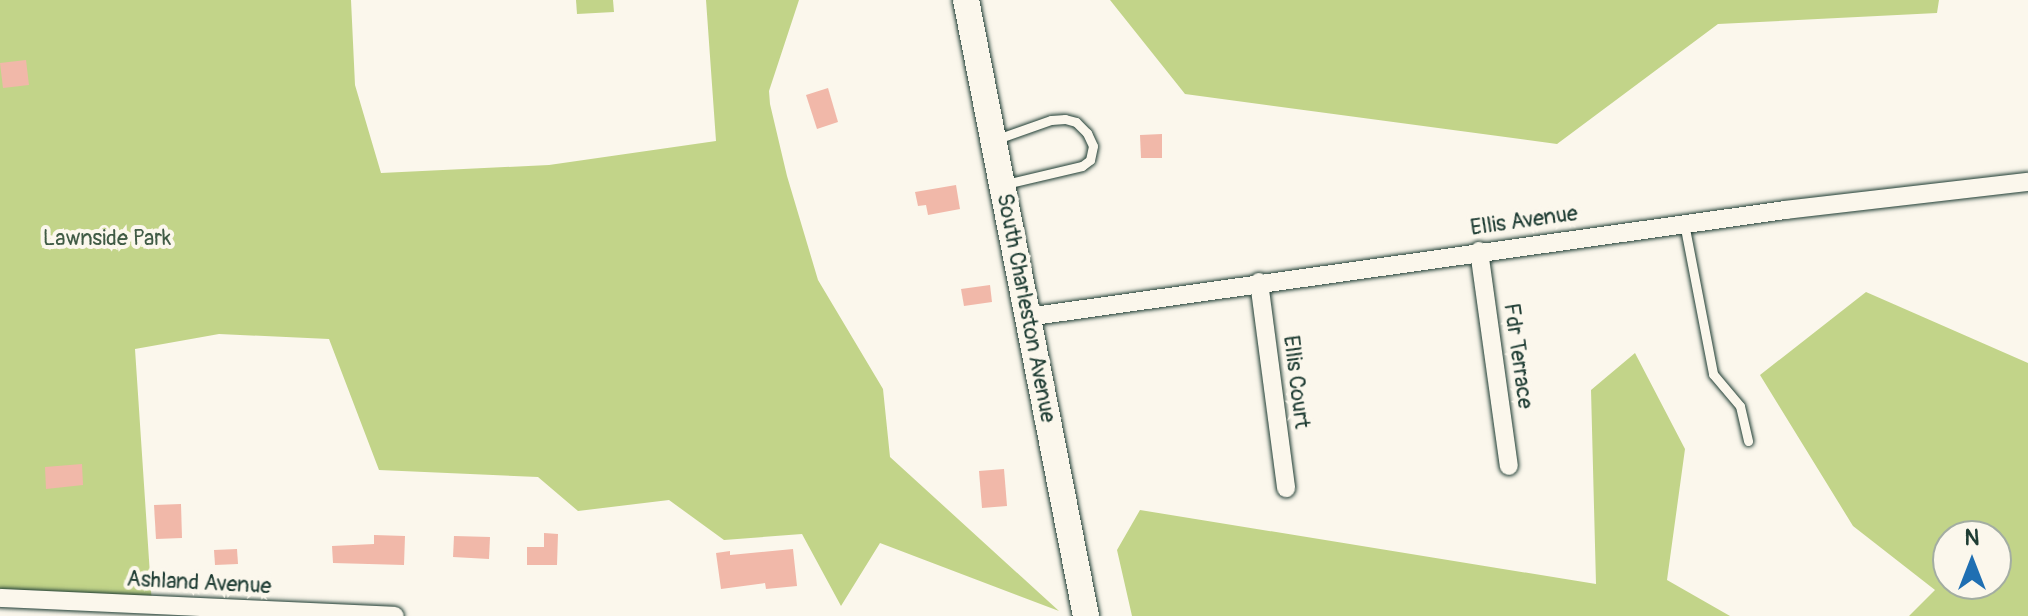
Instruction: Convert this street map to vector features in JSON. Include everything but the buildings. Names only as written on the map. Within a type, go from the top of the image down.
[{"type":"street","name":"South Charleston Avenue","points":[[966,0],[1086,616]]},
{"type":"street","name":"Ellis Avenue","points":[[1027,317],[1684,223],[2028,182]]},
{"type":"street","name":"Fdr Terrace","points":[[1479,251],[1509,466]]},
{"type":"street","name":"Ellis Court","points":[[1259,282],[1286,488]]},
{"type":"street","name":"Ashland Avenue","points":[[0,598],[395,616]]},
{"type":"lane","points":[[993,140],[1051,120],[1065,119],[1076,122],[1087,133],[1093,146],[1090,160],[1082,166],[1002,185]]},
{"type":"lane","points":[[1684,223],[1713,374],[1740,406],[1748,441]]},
{"type":"green space","name":"Lawnside Park","points":[[0,0],[351,0],[355,85],[381,173],[549,165],[716,141],[706,0],[799,0],[769,91],[770,104],[787,176],[818,280],[883,389],[890,457],[1059,611],[880,543],[841,606],[802,534],[724,540],[669,500],[578,511],[538,477],[379,470],[329,339],[219,334],[135,349],[152,605],[0,597]]},
{"type":"green space","points":[[576,0],[613,0],[614,12],[577,14]]},
{"type":"green space","points":[[1110,0],[1939,0],[1937,13],[1718,24],[1557,144],[1185,94]]},
{"type":"green space","points":[[1866,292],[2028,363],[2028,616],[1909,616],[1932,593],[1932,600],[2012,600],[2012,520],[1932,520],[1932,588],[1853,526],[1760,375]]},
{"type":"green space","points":[[1635,353],[1685,449],[1667,580],[1730,616],[1132,616],[1117,550],[1140,510],[1596,584],[1591,390]]}]
